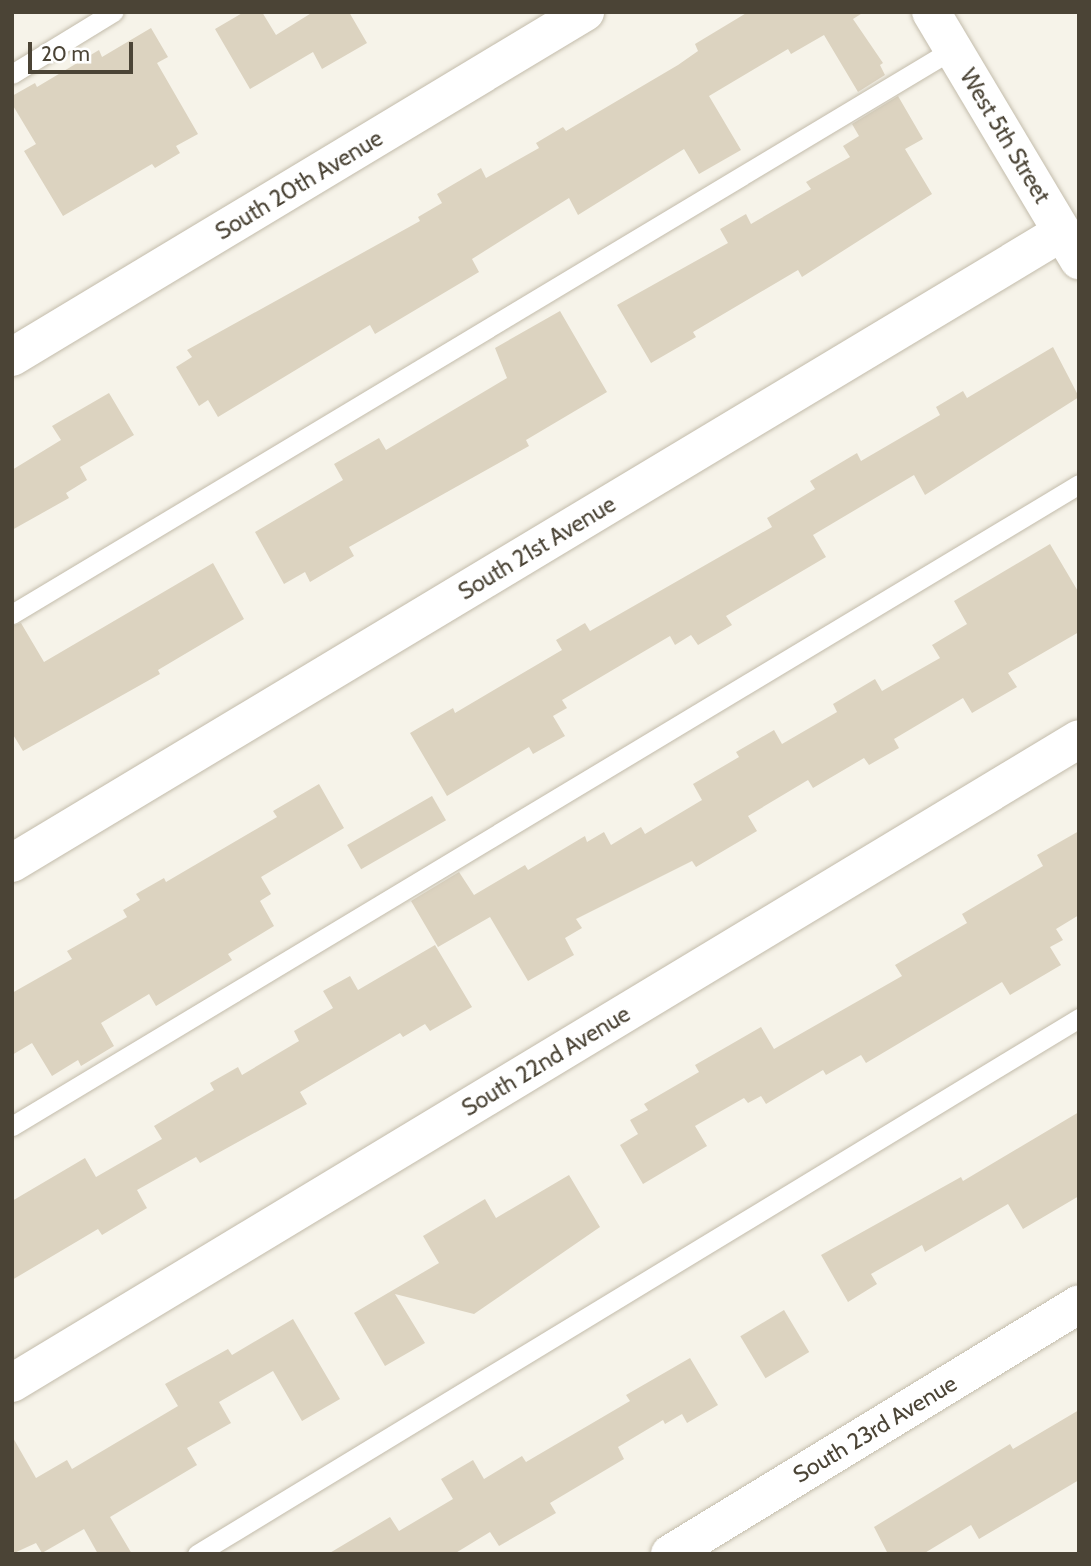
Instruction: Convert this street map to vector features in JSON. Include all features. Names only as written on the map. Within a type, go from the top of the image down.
[{"type":"street","name":"South 20th Avenue","points":[[12,357],[585,12]]},
{"type":"street","name":"West 5th Street","points":[[931,12],[1070,246]]},
{"type":"street","name":"South 21st Avenue","points":[[12,863],[1070,246]]},
{"type":"street","name":"South 22nd Avenue","points":[[12,1383],[1079,739]]},
{"type":"street","name":"South 23rd Avenue","points":[[670,1554],[1079,1304]]},
{"type":"lane","points":[[12,74],[113,12]]},
{"type":"lane","points":[[12,614],[953,50]]},
{"type":"lane","points":[[12,1126],[1079,484]]},
{"type":"lane","points":[[197,1554],[1079,1018]]},
{"type":"building","points":[[244,12],[262,12],[276,35],[313,12],[349,12],[367,43],[322,69],[313,52],[250,89],[215,29]]},
{"type":"building","points":[[748,12],[864,12],[853,19],[883,63],[880,65],[885,75],[858,92],[824,35],[791,54],[788,49],[709,96],[741,150],[699,174],[684,149],[578,215],[569,198],[472,259],[479,272],[375,334],[370,325],[218,417],[208,400],[199,406],[176,367],[192,357],[187,350],[420,221],[418,217],[442,203],[437,194],[481,168],[486,178],[539,148],[536,143],[563,127],[566,131],[678,65],[698,51],[695,44]]},
{"type":"building","points":[[151,28],[168,57],[157,63],[198,134],[176,146],[180,153],[155,168],[152,164],[63,216],[24,151],[36,144],[12,104],[12,96],[35,83],[37,87],[99,50],[102,57]]},
{"type":"building","points":[[898,96],[923,139],[905,149],[932,194],[802,277],[798,270],[693,332],[696,337],[651,363],[617,305],[728,243],[720,229],[746,214],[751,224],[811,189],[806,182],[850,157],[843,146],[859,136],[852,124]]},
{"type":"building","points":[[560,311],[607,392],[526,440],[529,446],[349,547],[354,556],[310,582],[305,572],[284,584],[255,532],[343,480],[334,464],[379,438],[386,450],[507,378],[495,348]]},
{"type":"building","points":[[1053,347],[1079,397],[925,495],[914,475],[813,535],[826,557],[726,616],[732,625],[698,645],[691,635],[675,645],[670,636],[562,700],[567,708],[553,716],[565,736],[533,754],[529,747],[447,796],[410,733],[453,708],[455,713],[562,650],[556,640],[585,623],[590,631],[772,527],[767,518],[815,489],[810,481],[857,453],[861,461],[940,415],[936,407],[963,391],[967,398]]},
{"type":"building","points":[[109,393],[134,435],[80,467],[87,480],[66,493],[69,498],[12,530],[12,470],[61,440],[52,426]]},
{"type":"building","points":[[1050,544],[1079,593],[1079,632],[1008,673],[1017,687],[972,713],[963,698],[894,739],[899,748],[869,765],[864,758],[813,788],[808,780],[748,816],[757,831],[696,867],[692,861],[576,919],[582,928],[565,938],[574,955],[528,981],[490,917],[438,947],[411,901],[459,872],[474,895],[525,865],[528,870],[585,836],[587,842],[604,832],[611,845],[641,827],[645,834],[702,800],[693,784],[739,757],[736,752],[774,730],[782,744],[837,712],[833,704],[875,679],[882,691],[940,658],[932,645],[967,624],[954,601]]},
{"type":"building","points":[[213,563],[244,619],[158,670],[160,674],[23,751],[12,733],[12,626],[21,623],[44,662]]},
{"type":"building","points":[[319,784],[344,828],[261,877],[271,894],[260,901],[274,926],[228,954],[232,960],[156,1006],[149,994],[101,1023],[114,1046],[81,1066],[78,1060],[52,1076],[32,1043],[12,1055],[12,993],[72,959],[67,951],[127,917],[123,910],[140,900],[136,894],[164,878],[166,882],[277,817],[273,811]]},
{"type":"building","points":[[432,796],[446,820],[361,869],[347,845]]},
{"type":"building","points":[[1079,831],[1079,915],[1056,929],[1063,940],[1050,947],[1061,965],[1010,995],[1002,982],[866,1063],[861,1055],[826,1075],[823,1070],[766,1104],[761,1096],[748,1103],[744,1098],[695,1126],[707,1146],[643,1184],[620,1145],[638,1134],[630,1120],[648,1110],[644,1104],[699,1072],[695,1065],[761,1027],[774,1049],[902,976],[895,965],[967,923],[962,914],[1043,866],[1037,855]]},
{"type":"building","points":[[435,945],[472,1007],[430,1031],[425,1024],[403,1037],[400,1033],[300,1092],[307,1104],[200,1163],[196,1157],[137,1190],[147,1208],[102,1235],[98,1229],[12,1280],[12,1201],[85,1158],[96,1177],[162,1139],[154,1126],[214,1090],[210,1083],[238,1067],[242,1075],[299,1041],[294,1031],[333,1008],[323,991],[350,976],[358,990]]},
{"type":"building","points":[[1079,1112],[1079,1196],[1023,1229],[1008,1204],[925,1252],[922,1245],[871,1274],[877,1284],[848,1302],[821,1255],[961,1177],[963,1181]]},
{"type":"building","points":[[569,1175],[600,1227],[474,1314],[395,1294],[425,1343],[385,1366],[354,1313],[439,1263],[423,1236],[485,1199],[496,1218]]},
{"type":"building","points":[[784,1310],[809,1352],[766,1378],[740,1336]]},
{"type":"building","points":[[293,1319],[340,1399],[302,1421],[273,1371],[219,1402],[231,1423],[187,1448],[197,1465],[110,1517],[132,1554],[98,1554],[84,1529],[42,1553],[36,1543],[12,1554],[12,1436],[36,1478],[67,1460],[72,1469],[178,1406],[165,1384],[228,1349],[232,1355]]},
{"type":"building","points":[[690,1358],[718,1405],[687,1423],[682,1414],[665,1424],[663,1420],[618,1447],[624,1459],[550,1503],[556,1513],[499,1546],[490,1532],[454,1554],[328,1554],[390,1517],[399,1531],[453,1499],[441,1479],[473,1460],[484,1479],[522,1456],[526,1462],[630,1401],[626,1395]]},
{"type":"building","points":[[1079,1410],[1079,1480],[979,1539],[971,1525],[923,1554],[888,1554],[874,1527],[1010,1444],[1013,1449]]}]
